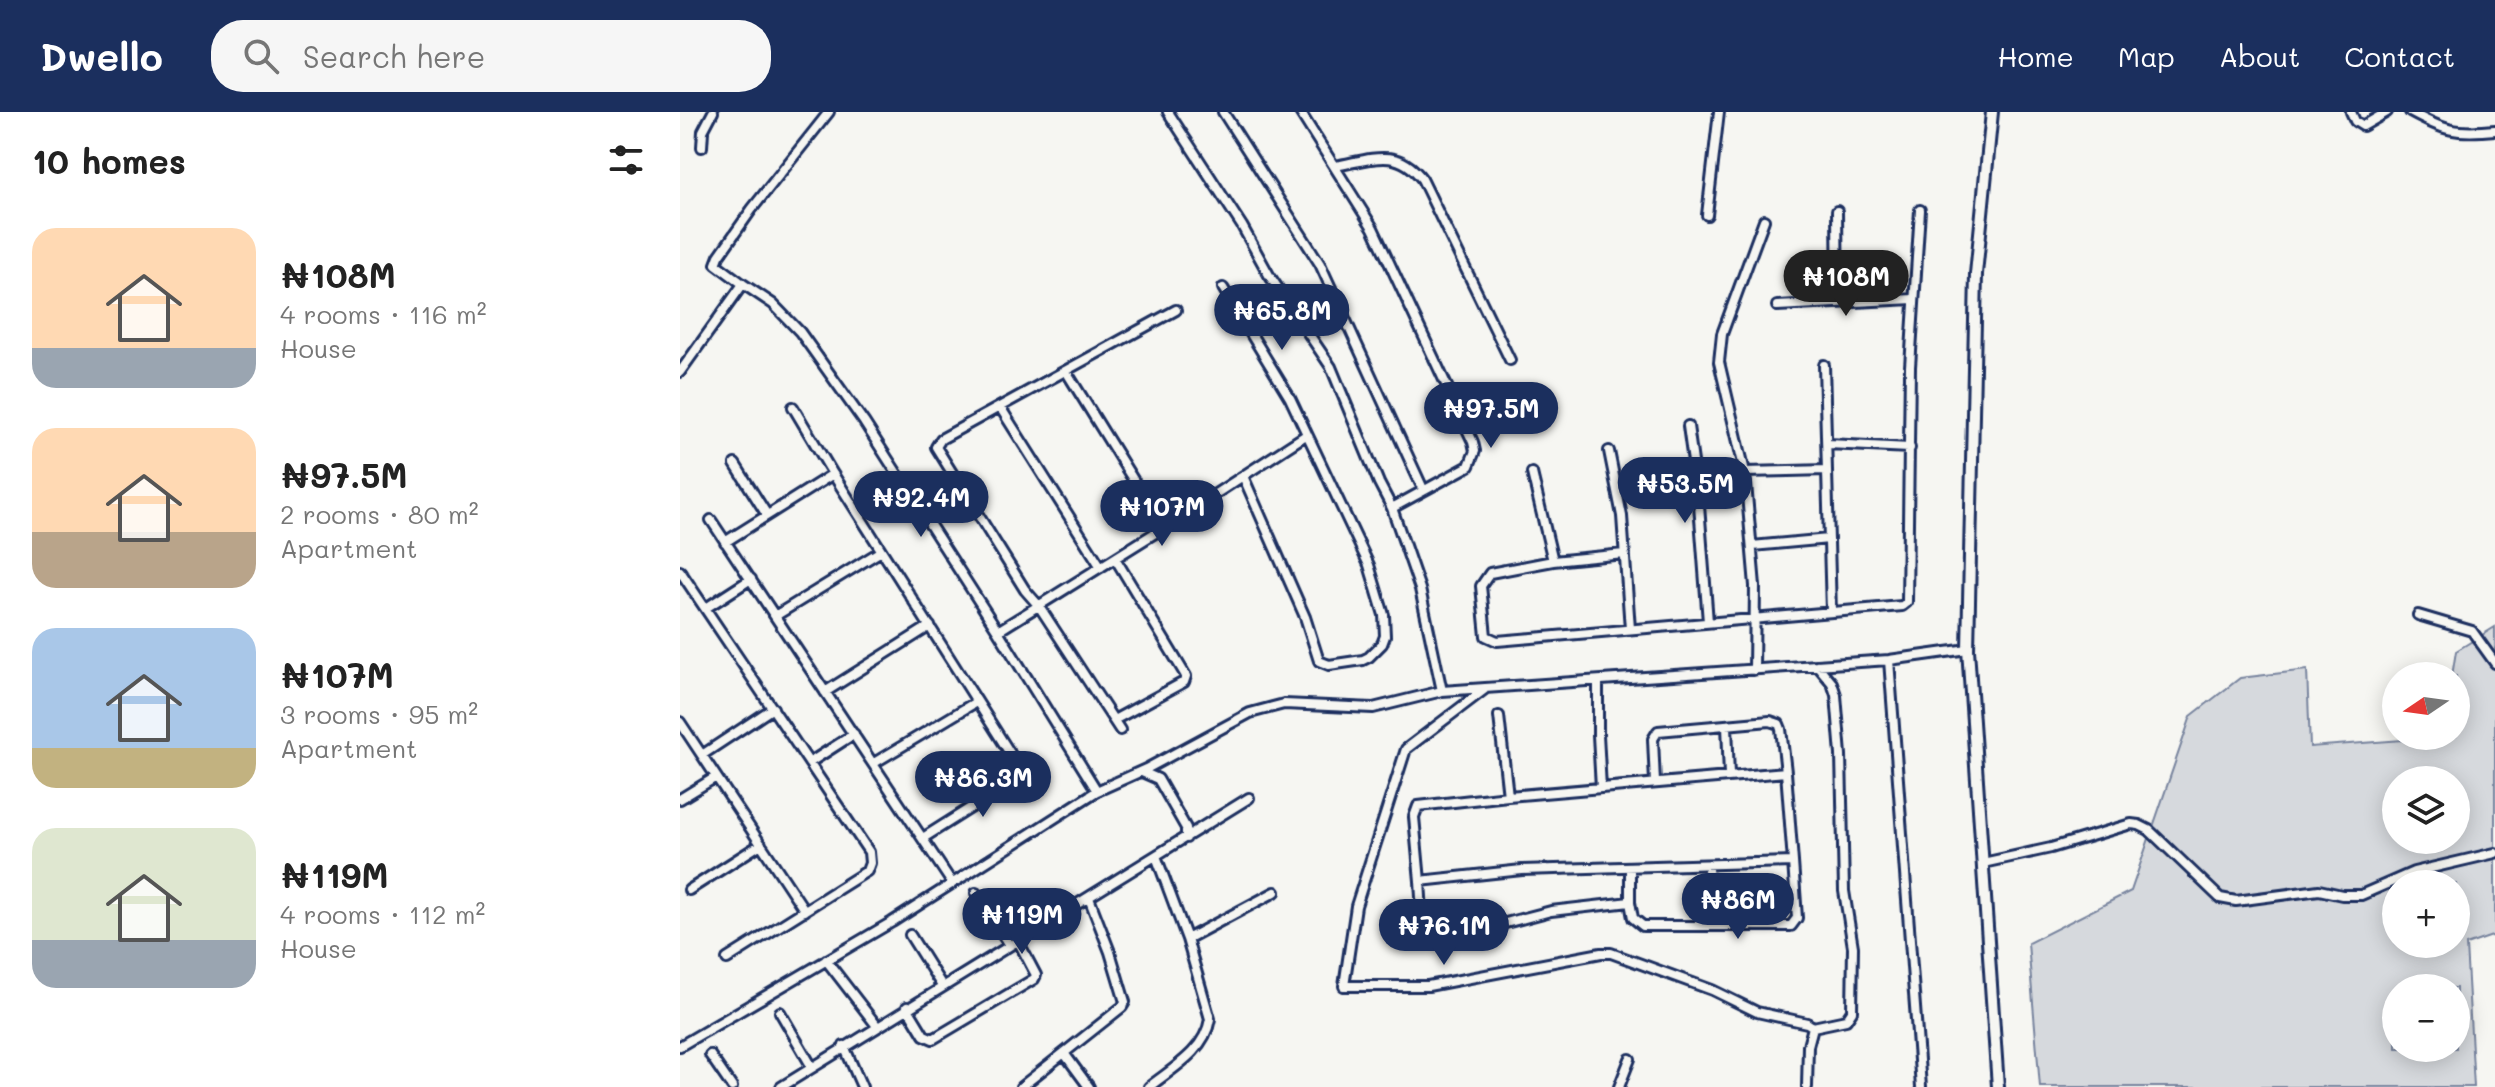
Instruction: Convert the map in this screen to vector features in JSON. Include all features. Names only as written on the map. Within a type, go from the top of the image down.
[{"type":"main road","points":[[1992,112],[1976,274],[1968,649],[1998,1087]]},
{"type":"street","points":[[702,147],[703,131],[713,112]]},
{"type":"street","points":[[829,112],[752,209],[716,264],[773,304],[800,332],[864,422],[1097,791]]},
{"type":"street","points":[[1168,112],[1242,226],[1269,275],[1331,367],[1392,508],[1420,589],[1442,691]]},
{"type":"street","points":[[1223,112],[1320,264],[1423,489]]},
{"type":"street","points":[[1300,112],[1373,228],[1473,442],[1475,451],[1469,466],[1392,508]]},
{"type":"street","points":[[1707,215],[1719,112]]},
{"type":"street","points":[[2351,112],[2355,121],[2363,126],[2387,112]]},
{"type":"street","points":[[2410,112],[2444,130],[2495,130]]},
{"type":"street","points":[[1335,166],[1392,157],[1416,170],[1510,360]]},
{"type":"street","points":[[1624,554],[1496,570],[1486,576],[1481,586],[1484,631],[1489,639],[1497,641],[1902,606],[1907,602],[1913,299],[1920,210]]},
{"type":"street","points":[[1837,211],[1838,302]]},
{"type":"street","points":[[1754,670],[1752,546],[1745,472],[1721,376],[1719,348],[1764,220]]},
{"type":"street","points":[[680,372],[743,284]]},
{"type":"street","points":[[1223,288],[1286,390],[1369,565],[1384,615],[1385,636],[1382,644],[1369,657],[1329,665],[1319,661],[1305,617],[1243,476]]},
{"type":"street","points":[[1777,306],[1913,299]]},
{"type":"street","points":[[1120,730],[1039,606],[1025,590],[936,447],[941,439],[1176,310]]},
{"type":"street","points":[[1824,365],[1831,612]]},
{"type":"street","points":[[1066,371],[1163,528]]},
{"type":"street","points":[[793,407],[1020,769],[1021,776],[923,838]]},
{"type":"street","points":[[1000,407],[1101,567]]},
{"type":"street","points":[[1688,426],[1699,505],[1708,622]]},
{"type":"street","points":[[998,631],[1306,435]]},
{"type":"street","points":[[1828,444],[1910,448]]},
{"type":"street","points":[[1609,451],[1621,506],[1630,629]]},
{"type":"street","points":[[735,464],[767,515]]},
{"type":"street","points":[[1745,472],[1827,470]]},
{"type":"street","points":[[1532,473],[1553,561]]},
{"type":"street","points":[[725,542],[833,474]]},
{"type":"street","points":[[711,520],[952,883]]},
{"type":"street","points":[[1752,546],[1829,539]]},
{"type":"street","points":[[775,616],[881,551]]},
{"type":"street","points":[[1114,720],[1186,679],[1115,558]]},
{"type":"street","points":[[680,571],[869,852],[867,871],[727,959]]},
{"type":"street","points":[[706,608],[751,579]]},
{"type":"street","points":[[2418,615],[2472,631],[2495,663]]},
{"type":"street","points":[[825,692],[930,626]]},
{"type":"street","points":[[680,1046],[952,883],[1097,791],[1142,772],[1250,713],[1281,704],[1373,708],[1442,691],[1889,660],[1968,649]]},
{"type":"street","points":[[1889,660],[1921,1087]]},
{"type":"street","points":[[1485,689],[1406,749],[1356,906],[1344,986],[1428,986],[1611,953],[1712,990],[1757,1012],[1813,1027],[1846,1020],[1851,1015],[1853,947],[1844,891],[1841,755],[1836,695],[1832,683],[1817,665]]},
{"type":"street","points":[[1598,682],[1601,788]]},
{"type":"street","points":[[874,763],[976,702]]},
{"type":"street","points":[[702,755],[773,708]]},
{"type":"street","points":[[1499,716],[1508,796]]},
{"type":"street","points":[[1630,867],[1633,918],[1643,926],[1791,926],[1797,918],[1786,772],[1779,724],[1770,721],[1655,733],[1655,783]]},
{"type":"street","points":[[680,722],[805,911]]},
{"type":"street","points":[[1727,725],[1729,776]]},
{"type":"street","points":[[809,763],[854,734]]},
{"type":"street","points":[[1142,772],[1158,779],[1186,828],[1186,838]]},
{"type":"street","points":[[1630,902],[1551,911],[1498,925],[1429,937],[1423,930],[1414,817],[1418,806],[1786,772]]},
{"type":"street","points":[[680,799],[716,777]]},
{"type":"street","points":[[781,1087],[1249,798]]},
{"type":"street","points":[[1983,863],[2051,848],[2131,824],[2139,825],[2149,830],[2220,898],[2236,901],[2319,890],[2361,895],[2414,872],[2495,853]]},
{"type":"street","points":[[689,890],[761,844]]},
{"type":"street","points":[[1149,1087],[1197,1049],[1208,1031],[1210,1019],[1187,939],[1156,856]]},
{"type":"street","points":[[1420,881],[1522,870],[1793,862]]},
{"type":"street","points":[[1708,865],[1709,925]]},
{"type":"street","points":[[1187,939],[1275,892]]},
{"type":"street","points":[[907,1007],[924,1035],[933,1039],[1036,975],[976,893]]},
{"type":"street","points":[[1021,1087],[1125,1002],[1089,898]]},
{"type":"street","points":[[910,935],[942,986]]},
{"type":"street","points":[[826,960],[877,1026]]},
{"type":"street","points":[[780,1012],[812,1067]]},
{"type":"street","points":[[1807,1087],[1808,1046],[1813,1027]]},
{"type":"street","points":[[844,1046],[862,1087]]},
{"type":"street","points":[[1064,1053],[1089,1087]]},
{"type":"street","points":[[710,1055],[732,1087]]},
{"type":"street","points":[[1619,1087],[1630,1059]]},
{"type":"shaded area","points":[[2495,627],[2495,935],[2470,944],[2470,870],[2382,870],[2382,958],[2467,958],[2468,974],[2382,974],[2382,1062],[2470,1062],[2470,1016],[2474,1087],[2040,1087],[2028,943],[2131,891],[2191,716],[2240,678],[2307,670],[2310,747],[2382,742],[2382,750],[2470,750],[2470,662],[2454,662],[2456,651]]}]
